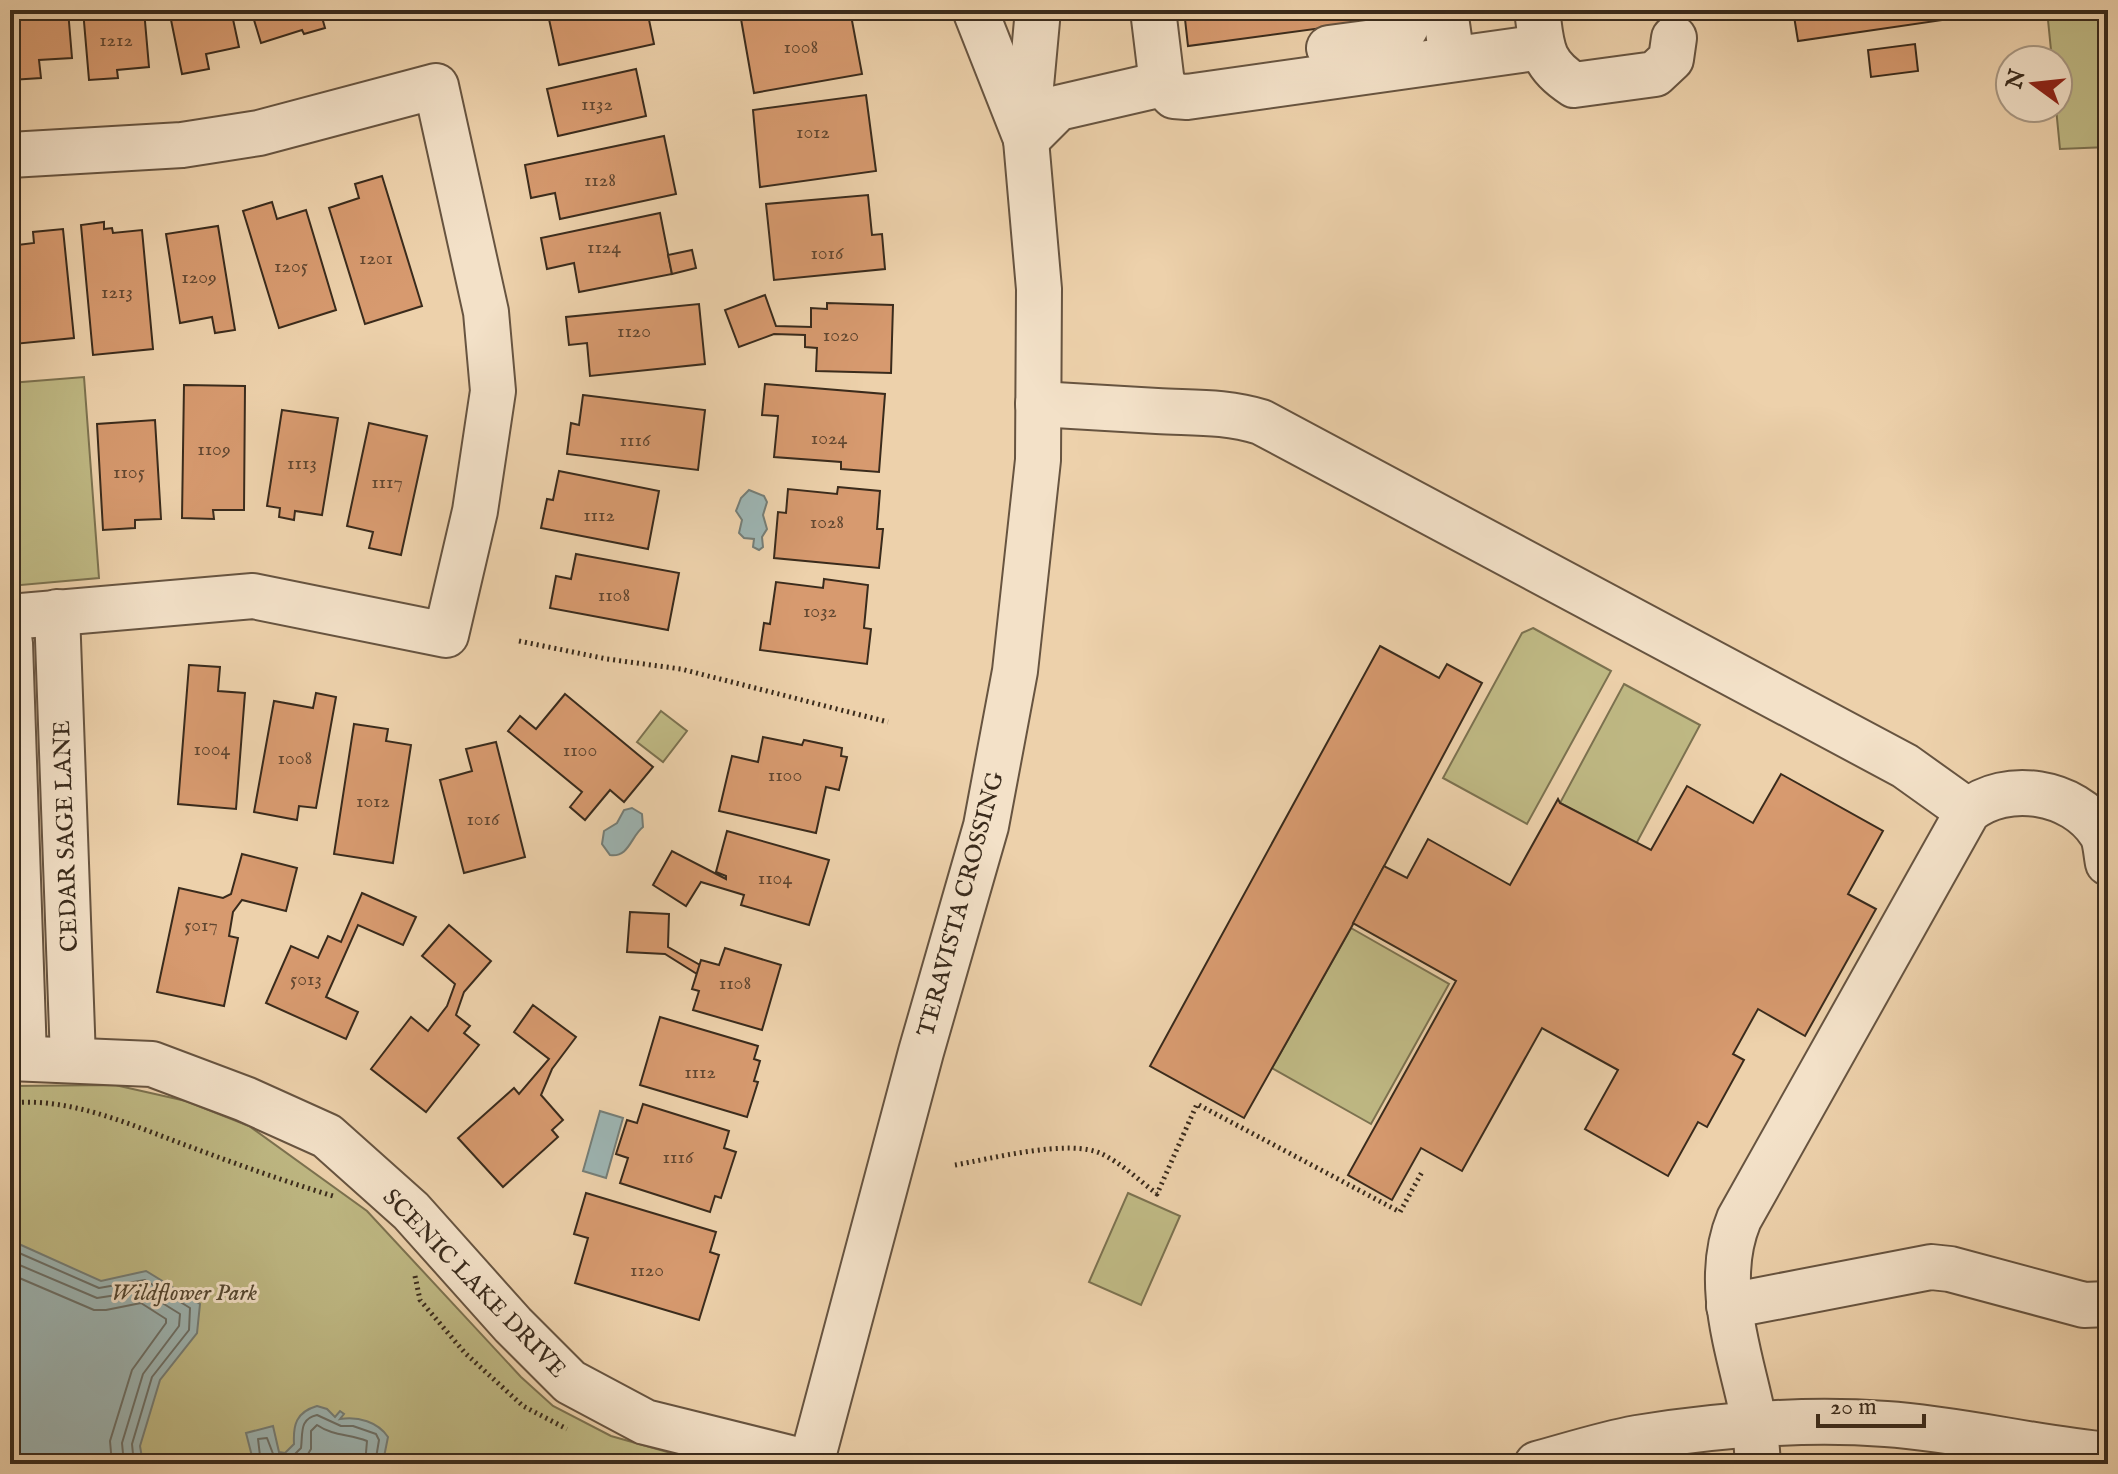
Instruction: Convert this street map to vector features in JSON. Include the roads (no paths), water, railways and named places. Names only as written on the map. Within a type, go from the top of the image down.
[{"type":"street","name":"TERAVISTA CROSSING","points":[[975,10],[1026,140]]},
{"type":"street","name":"TERAVISTA CROSSING","points":[[812,1464],[921,1052],[986,826],[1015,671],[1038,460],[1039,289],[1026,140],[1038,10]]},
{"type":"street","points":[[1153,10],[1161,77],[1174,96],[1187,97],[1452,59],[1539,28],[1542,53],[1555,73],[1574,85],[1655,74],[1671,59],[1674,38]]},
{"type":"street","points":[[1026,140],[1058,108],[1161,77],[1382,41],[1405,29],[1415,10]]},
{"type":"street","points":[[1445,10],[1452,59]]},
{"type":"street","points":[[10,155],[182,145],[259,133],[436,86],[486,312],[493,391],[475,511],[446,635],[253,596],[10,617]]},
{"type":"street","points":[[1038,404],[1211,411],[1261,422],[1905,766],[1968,811]]},
{"type":"street","name":"CEDAR SAGE LANE","points":[[57,612],[73,1059]]},
{"type":"street","name":"CEDAR SAGE LANE","points":[[10,643],[17,1057]]},
{"type":"street","points":[[1756,1444],[1729,1306],[1728,1255],[1731,1239],[1739,1219],[1968,811],[1982,800],[1993,797],[2047,794],[2080,810],[2102,834],[2108,863]]},
{"type":"street","name":"SCENIC LAKE DRIVE","points":[[17,1057],[152,1064],[245,1099],[327,1136],[411,1211],[513,1325],[570,1382],[645,1422],[812,1464]]},
{"type":"street","points":[[1729,1306],[1931,1267],[1950,1269],[2084,1305],[2108,1304]]},
{"type":"street","points":[[1537,1464],[1635,1439],[1756,1444],[1883,1424],[1949,1430],[2050,1449],[2108,1455]]},
{"type":"water","points":[[749,490],[764,496],[767,502],[763,515],[767,529],[762,537],[763,547],[759,550],[753,547],[754,539],[744,538],[739,533],[742,520],[736,511],[741,498]]},
{"type":"water","points":[[632,808],[642,814],[643,827],[626,850],[610,855],[602,844],[604,831],[617,823],[624,810]]},
{"type":"water","points":[[600,1111],[623,1118],[606,1178],[583,1171]]},
{"type":"water","points":[[10,1240],[101,1281],[146,1271],[200,1304],[197,1333],[160,1380],[140,1446],[143,1464],[10,1464]]},
{"type":"water","points":[[317,1406],[327,1409],[335,1417],[340,1411],[344,1414],[340,1419],[360,1419],[379,1427],[388,1437],[383,1462],[254,1464],[246,1433],[273,1426],[279,1452],[285,1453],[294,1444],[295,1425],[300,1416]]},
{"type":"park label","name":"Wildflower Park","points":[[184,1292]]}]
